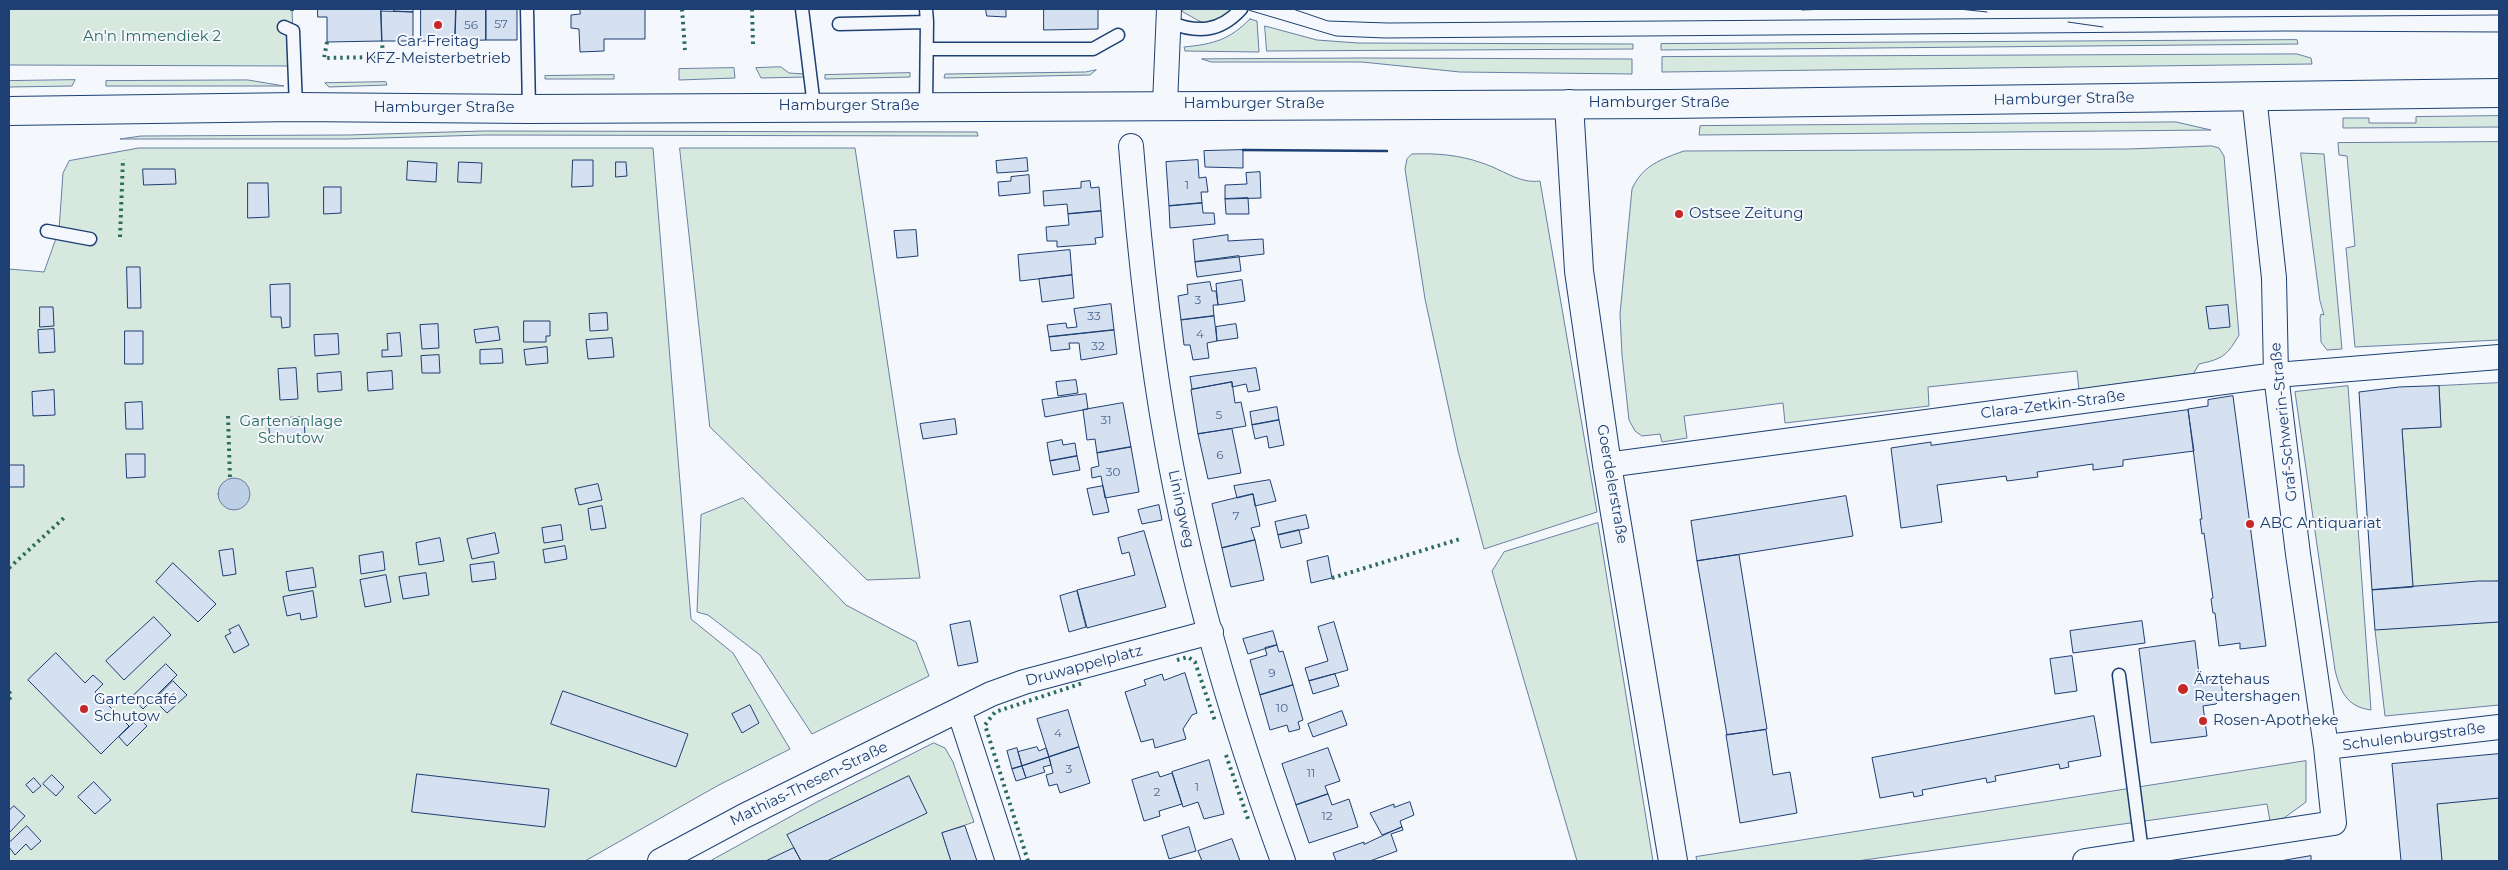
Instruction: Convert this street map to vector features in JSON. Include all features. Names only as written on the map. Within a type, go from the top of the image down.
[{"type":"main road","name":"Hamburger Straße","points":[[9,111],[296,107],[529,109],[1165,104],[1569,104],[2499,93]]},
{"type":"main road","name":"Goerdelerstraße","points":[[1569,104],[1579,271],[1620,463],[1673,861]]},
{"type":"street","points":[[1165,104],[1169,16]]},
{"type":"street","name":"Graf-Schwerin-Straße","points":[[2254,96],[2274,278],[2276,375],[2298,554],[2326,747]]},
{"type":"street","name":"Liningweg","points":[[1131,146],[1140,256],[1167,442],[1192,562],[1251,772],[1284,861]]},
{"type":"street","name":"Clara-Zetkin-Straße","points":[[1620,463],[2276,375],[2499,357]]},
{"type":"street","name":"Druwappelplatz","points":[[959,710],[990,694],[1024,682],[1211,632]]},
{"type":"street","points":[[959,710],[1008,861]]},
{"type":"street","name":"Mathias-Thesen-Straße","points":[[660,861],[753,811],[959,710]]},
{"type":"street","name":"Schulenburgstraße","points":[[2085,861],[2334,823],[2326,747],[2499,727]]},
{"type":"lane","points":[[527,9],[529,109]]},
{"type":"lane","points":[[802,9],[814,106]]},
{"type":"lane","points":[[1169,16],[1189,30],[1213,28],[1233,17],[1241,9]]},
{"type":"lane","points":[[839,24],[926,15],[926,106]]},
{"type":"lane","points":[[284,27],[293,31],[296,107]]},
{"type":"lane","points":[[927,49],[1093,50],[1118,35]]},
{"type":"lane","points":[[48,231],[90,239]]},
{"type":"lane","points":[[2119,675],[2142,852]]},
{"type":"green space","name":"An'n Immendiek 2","points":[[9,9],[292,9],[294,66],[9,65]]},
{"type":"green space","points":[[1183,9],[1230,10],[1218,21],[1208,24],[1183,12]]},
{"type":"green space","points":[[1250,19],[1257,21],[1259,52],[1185,51],[1184,47],[1220,40],[1235,32]]},
{"type":"green space","points":[[1265,26],[1317,40],[1358,43],[1633,44],[1633,49],[1267,51]]},
{"type":"green space","points":[[2297,40],[2298,44],[1661,50],[1661,44]]},
{"type":"green space","points":[[2297,54],[2311,58],[2312,64],[1662,72],[1662,57]]},
{"type":"green space","points":[[1202,59],[1632,59],[1632,74],[1460,72],[1362,62],[1211,62]]},
{"type":"green space","points":[[781,67],[789,73],[804,74],[806,77],[761,78],[756,68]]},
{"type":"green space","points":[[734,68],[735,78],[679,80],[679,69]]},
{"type":"green space","points":[[1096,70],[1090,75],[944,78],[945,74],[1085,72]]},
{"type":"green space","points":[[910,73],[910,77],[825,79],[825,75]]},
{"type":"green space","points":[[614,75],[614,79],[545,79],[545,76]]},
{"type":"green space","points":[[75,80],[72,86],[9,87],[9,81]]},
{"type":"green space","points":[[248,80],[284,86],[106,86],[106,81]]},
{"type":"green space","points":[[386,82],[387,85],[329,87],[325,83]]},
{"type":"green space","points":[[2499,116],[2499,127],[2343,128],[2343,118],[2369,118],[2369,123],[2416,123],[2416,117]]},
{"type":"green space","points":[[2176,122],[2211,130],[1699,135],[1700,126]]},
{"type":"green space","points":[[484,131],[977,132],[978,136],[484,135],[346,139],[120,139],[141,136],[348,135]]},
{"type":"green space","points":[[2499,142],[2499,340],[2355,347],[2346,248],[2355,246],[2347,156],[2339,155],[2338,143]]},
{"type":"green space","points":[[2212,146],[2219,148],[2224,156],[2239,335],[2231,348],[2223,356],[2199,364],[2191,378],[2079,390],[2077,371],[1928,387],[1929,406],[1785,423],[1783,403],[1684,416],[1687,438],[1662,442],[1660,434],[1642,436],[1635,431],[1629,420],[1620,314],[1632,189],[1641,174],[1660,160],[1684,151],[2128,149]]},
{"type":"green space","name":"Gartenanlage Schutow","points":[[139,148],[653,148],[691,619],[733,653],[790,749],[717,786],[585,861],[9,861],[9,269],[44,272],[59,230],[63,173],[69,161]]},
{"type":"green space","points":[[680,148],[855,148],[920,578],[867,580],[710,427]]},
{"type":"green space","points":[[2301,153],[2324,154],[2342,349],[2327,350],[2321,342],[2320,318],[2321,314],[2324,315],[2320,301]]},
{"type":"green space","points":[[1412,154],[1457,156],[1474,160],[1518,178],[1540,181],[1597,512],[1484,549],[1458,451],[1425,299],[1405,169],[1407,159]]},
{"type":"green space","points":[[2499,383],[2499,581],[2413,587],[2402,429],[2441,427],[2439,386]]},
{"type":"green space","points":[[2348,386],[2371,710],[2350,702],[2339,685],[2335,670],[2295,392]]},
{"type":"green space","points":[[743,498],[846,605],[916,642],[929,676],[812,734],[760,655],[708,615],[697,612],[701,515]]},
{"type":"green space","points":[[1598,523],[1653,861],[1577,861],[1492,571],[1504,552]]},
{"type":"green space","points":[[2499,622],[2499,705],[2385,716],[2375,630]]},
{"type":"green space","points":[[934,743],[945,748],[953,762],[974,822],[942,833],[951,861],[710,861],[815,803]]},
{"type":"green space","points":[[2306,761],[2306,802],[2284,818],[2270,821],[2267,804],[1857,861],[1697,861],[1696,857]]},
{"type":"green space","points":[[2499,798],[2499,861],[2442,861],[2437,804]]},
{"type":"water","points":[[234,478],[245,483],[250,494],[245,505],[234,510],[223,505],[218,494],[223,483]]},
{"type":"building","points":[[318,9],[381,9],[382,41],[327,42],[327,17],[318,17]]},
{"type":"building","points":[[394,9],[413,9],[413,12],[394,11]]},
{"type":"building","name":"Car Freitag KFZ-Meisterbetrieb","points":[[421,9],[456,9],[455,41],[421,41]]},
{"type":"building","points":[[456,9],[486,9],[486,40],[455,41]]},
{"type":"building","points":[[486,9],[517,9],[517,40],[486,40]]},
{"type":"building","points":[[580,9],[645,9],[645,39],[604,39],[604,51],[580,52],[579,29],[571,28],[571,15],[580,14]]},
{"type":"building","points":[[986,9],[1006,9],[1006,17],[987,16]]},
{"type":"building","points":[[1044,9],[1098,9],[1098,29],[1044,30]]},
{"type":"building","points":[[381,11],[413,12],[413,41],[382,41]]},
{"type":"building","points":[[1243,150],[1243,168],[1205,167],[1204,151]]},
{"type":"building","points":[[1027,158],[1028,171],[997,173],[996,161]]},
{"type":"building","points":[[573,160],[593,160],[593,186],[572,187]]},
{"type":"building","points":[[1198,160],[1199,178],[1206,177],[1208,192],[1201,192],[1202,203],[1169,206],[1166,162]]},
{"type":"building","points":[[408,161],[437,163],[436,182],[407,180]]},
{"type":"building","points":[[459,162],[482,163],[481,183],[458,182]]},
{"type":"building","points":[[616,162],[626,162],[627,176],[616,177]]},
{"type":"building","points":[[143,169],[175,169],[176,184],[144,185]]},
{"type":"building","points":[[1260,172],[1261,198],[1225,199],[1225,185],[1247,184],[1246,173]]},
{"type":"building","points":[[1029,175],[1030,193],[999,196],[998,182],[1011,181],[1011,177]]},
{"type":"building","points":[[1090,181],[1091,188],[1099,187],[1101,211],[1068,214],[1067,204],[1044,206],[1043,191],[1081,188],[1081,182]]},
{"type":"building","points":[[248,183],[268,183],[269,217],[248,218]]},
{"type":"building","points":[[324,187],[341,187],[341,213],[324,214]]},
{"type":"building","points":[[1248,198],[1249,214],[1226,214],[1225,199]]},
{"type":"building","points":[[1202,203],[1203,213],[1214,213],[1215,224],[1170,228],[1169,206]]},
{"type":"building","points":[[1101,211],[1103,237],[1095,238],[1096,244],[1057,247],[1057,241],[1047,241],[1046,227],[1069,225],[1068,214]]},
{"type":"building","points":[[916,230],[918,256],[897,258],[894,231]]},
{"type":"building","points":[[1228,235],[1228,241],[1263,239],[1264,254],[1195,262],[1193,240]]},
{"type":"building","points":[[1070,250],[1072,275],[1020,281],[1018,255]]},
{"type":"building","points":[[1239,256],[1241,271],[1197,277],[1195,262]]},
{"type":"building","points":[[127,267],[140,267],[141,308],[128,308]]},
{"type":"building","points":[[1072,275],[1074,298],[1042,302],[1039,279]]},
{"type":"building","points":[[1242,280],[1245,301],[1218,305],[1216,284]]},
{"type":"building","points":[[1210,282],[1212,291],[1216,291],[1218,305],[1213,305],[1214,316],[1181,320],[1178,296],[1188,294],[1187,285]]},
{"type":"building","points":[[290,284],[290,327],[282,328],[281,317],[271,317],[270,285]]},
{"type":"building","points":[[1111,304],[1114,330],[1049,337],[1047,325],[1066,323],[1067,328],[1077,327],[1074,309]]},
{"type":"building","points":[[2228,305],[2230,327],[2209,329],[2206,307]]},
{"type":"building","points":[[40,307],[53,307],[54,326],[40,327]]},
{"type":"building","points":[[607,313],[608,330],[590,331],[589,314]]},
{"type":"building","points":[[1214,316],[1217,341],[1207,343],[1209,358],[1193,360],[1190,345],[1184,345],[1181,320]]},
{"type":"building","points":[[524,321],[550,321],[550,336],[546,336],[546,342],[524,342]]},
{"type":"building","points":[[438,324],[439,348],[422,349],[420,325]]},
{"type":"building","points":[[1236,324],[1238,338],[1217,341],[1216,327]]},
{"type":"building","points":[[498,327],[500,340],[476,343],[474,330]]},
{"type":"building","points":[[54,329],[55,352],[39,353],[38,330]]},
{"type":"building","points":[[1114,330],[1117,354],[1081,360],[1079,343],[1069,343],[1070,349],[1051,351],[1049,337]]},
{"type":"building","points":[[125,331],[143,331],[143,364],[125,364]]},
{"type":"building","points":[[400,333],[402,356],[382,357],[382,350],[388,350],[387,334]]},
{"type":"building","points":[[338,334],[339,354],[315,356],[314,335]]},
{"type":"building","points":[[612,338],[614,357],[588,359],[586,340]]},
{"type":"building","points":[[547,347],[548,363],[526,365],[524,350]]},
{"type":"building","points":[[502,349],[503,363],[480,364],[480,350]]},
{"type":"building","points":[[439,355],[440,373],[422,373],[421,356]]},
{"type":"building","points":[[296,368],[298,399],[280,400],[278,369]]},
{"type":"building","points":[[1256,368],[1260,390],[1248,392],[1246,384],[1232,387],[1232,382],[1192,389],[1190,377]]},
{"type":"building","points":[[392,371],[393,389],[368,391],[367,373]]},
{"type":"building","points":[[341,372],[342,390],[318,392],[317,374]]},
{"type":"building","points":[[1076,380],[1078,393],[1058,396],[1056,382]]},
{"type":"building","points":[[1232,382],[1235,403],[1241,402],[1246,426],[1198,434],[1191,390]]},
{"type":"building","points":[[2439,386],[2441,427],[2402,429],[2413,587],[2372,590],[2359,392],[2399,387]]},
{"type":"building","points":[[54,390],[55,415],[33,416],[32,392]]},
{"type":"building","points":[[1086,394],[1088,409],[1045,417],[1042,400]]},
{"type":"building","points":[[2233,396],[2266,646],[2240,649],[2240,643],[2219,646],[2215,613],[2213,613],[2211,599],[2213,598],[2204,533],[2202,534],[2200,519],[2202,519],[2188,409],[2208,406],[2208,400]]},
{"type":"building","points":[[142,402],[143,429],[126,429],[125,403]]},
{"type":"building","points":[[1123,403],[1131,447],[1097,453],[1095,439],[1087,440],[1083,410]]},
{"type":"building","points":[[1277,407],[1279,420],[1252,425],[1250,412]]},
{"type":"building","points":[[2188,410],[2194,451],[2123,460],[2123,466],[2093,470],[2093,464],[2037,472],[2038,477],[2007,481],[2006,476],[1937,485],[1942,522],[1901,528],[1891,448],[1931,442],[1931,445]]},
{"type":"building","points":[[304,417],[305,436],[270,438],[268,419]]},
{"type":"building","points":[[955,419],[957,434],[923,439],[920,424]]},
{"type":"building","points":[[1279,420],[1284,445],[1269,448],[1267,436],[1255,439],[1252,425]]},
{"type":"building","points":[[1232,429],[1241,473],[1208,479],[1198,434]]},
{"type":"building","points":[[1062,440],[1063,445],[1075,443],[1077,456],[1050,461],[1047,443]]},
{"type":"building","points":[[1131,447],[1139,492],[1105,498],[1101,476],[1092,478],[1091,468],[1099,466],[1097,453]]},
{"type":"building","points":[[126,454],[145,454],[145,477],[127,478]]},
{"type":"building","points":[[1077,456],[1080,470],[1053,475],[1050,461]]},
{"type":"building","points":[[9,465],[24,465],[24,487],[9,487]]},
{"type":"building","points":[[1270,480],[1276,501],[1255,506],[1253,494],[1237,498],[1234,486]]},
{"type":"building","points":[[598,484],[602,500],[579,505],[575,489]]},
{"type":"building","points":[[1103,486],[1109,512],[1093,515],[1087,489]]},
{"type":"building","points":[[1253,494],[1260,526],[1251,528],[1255,540],[1222,548],[1212,504]]},
{"type":"building","points":[[1846,496],[1853,536],[1697,561],[1691,521]]},
{"type":"building","points":[[1159,505],[1162,520],[1142,524],[1138,510]]},
{"type":"building","points":[[602,506],[606,528],[591,530],[588,509]]},
{"type":"building","points":[[1306,515],[1309,528],[1278,535],[1275,522]]},
{"type":"building","points":[[561,525],[563,540],[544,543],[542,528]]},
{"type":"building","points":[[1299,530],[1302,543],[1281,548],[1278,535]]},
{"type":"building","points":[[1144,531],[1166,607],[1087,628],[1077,590],[1135,575],[1129,552],[1122,554],[1118,538]]},
{"type":"building","points":[[495,533],[499,553],[472,559],[467,539]]},
{"type":"building","points":[[440,538],[444,561],[419,565],[416,543]]},
{"type":"building","points":[[1255,540],[1264,580],[1231,587],[1222,548]]},
{"type":"building","points":[[565,546],[567,559],[545,563],[543,550]]},
{"type":"building","points":[[233,549],[236,574],[223,576],[219,551]]},
{"type":"building","points":[[383,552],[385,570],[361,574],[359,556]]},
{"type":"building","points":[[1739,555],[1767,729],[1727,735],[1697,561]]},
{"type":"building","points":[[1328,556],[1332,578],[1311,583],[1307,561]]},
{"type":"building","points":[[494,562],[496,579],[472,582],[470,565]]},
{"type":"building","points":[[173,563],[216,604],[198,622],[156,582]]},
{"type":"building","points":[[313,568],[316,587],[289,591],[286,572]]},
{"type":"building","points":[[426,573],[429,595],[403,599],[399,577]]},
{"type":"building","points":[[386,575],[391,602],[365,607],[360,580]]},
{"type":"building","points":[[2499,581],[2499,622],[2375,630],[2372,590]]},
{"type":"building","points":[[313,591],[317,617],[301,620],[300,613],[287,616],[283,597]]},
{"type":"building","points":[[1077,591],[1086,627],[1069,632],[1060,596]]},
{"type":"building","points":[[154,617],[171,635],[124,680],[106,661]]},
{"type":"building","points":[[970,621],[978,662],[958,666],[950,625]]},
{"type":"building","points":[[2142,621],[2145,643],[2073,653],[2070,631]]},
{"type":"building","points":[[1334,622],[1348,670],[1309,681],[1305,668],[1328,661],[1318,627]]},
{"type":"building","points":[[239,625],[249,645],[234,653],[225,636],[231,633],[229,630]]},
{"type":"building","points":[[1273,631],[1277,645],[1248,654],[1243,639]]},
{"type":"building","name":"Ärztehaus Reutershagen","points":[[2195,641],[2200,683],[2220,677],[2223,695],[2216,704],[2203,706],[2207,736],[2151,743],[2139,649]]},
{"type":"building","points":[[1277,645],[1279,652],[1283,651],[1293,685],[1260,695],[1250,660],[1267,655],[1265,648]]},
{"type":"building","name":"Gartencafé Schutow","points":[[56,653],[85,683],[93,675],[103,684],[95,692],[129,726],[101,754],[28,680]]},
{"type":"building","points":[[2072,656],[2077,691],[2055,694],[2050,659]]},
{"type":"building","points":[[166,664],[177,675],[143,709],[132,697]]},
{"type":"building","points":[[1185,673],[1197,713],[1192,715],[1183,729],[1186,739],[1155,748],[1153,739],[1141,742],[1125,692],[1146,685],[1144,680],[1162,674],[1164,680]]},
{"type":"building","points":[[1335,674],[1339,686],[1313,694],[1309,681]]},
{"type":"building","points":[[173,681],[187,695],[167,713],[154,700]]},
{"type":"building","points":[[1293,685],[1303,720],[1298,722],[1300,729],[1289,732],[1287,725],[1270,730],[1260,695]]},
{"type":"building","points":[[563,691],[688,734],[676,767],[551,724]]},
{"type":"building","points":[[750,705],[759,723],[742,733],[732,714]]},
{"type":"building","points":[[1068,710],[1079,747],[1049,757],[1037,719]]},
{"type":"building","points":[[1342,711],[1347,725],[1313,737],[1308,724]]},
{"type":"building","points":[[2094,716],[2101,756],[2068,762],[2069,767],[2060,769],[2059,764],[1995,776],[1996,781],[1987,783],[1986,778],[1922,790],[1923,795],[1914,797],[1913,792],[1880,798],[1872,758]]},
{"type":"building","points":[[139,718],[147,726],[127,746],[119,737]]},
{"type":"building","points":[[1766,730],[1773,775],[1790,772],[1797,813],[1740,823],[1726,735]]},
{"type":"building","points":[[1037,747],[1039,751],[1046,748],[1049,757],[1022,766],[1018,752]]},
{"type":"building","points":[[1079,747],[1090,783],[1060,793],[1057,784],[1049,786],[1046,775],[1053,773],[1049,757]]},
{"type":"building","points":[[1017,748],[1022,766],[1012,769],[1007,751]]},
{"type":"building","points":[[1328,748],[1340,781],[1325,786],[1328,794],[1296,805],[1282,764]]},
{"type":"building","points":[[2499,754],[2499,798],[2437,804],[2442,861],[2401,861],[2392,764]]},
{"type":"building","points":[[1049,757],[1051,765],[1043,767],[1045,772],[1026,778],[1022,766]]},
{"type":"building","points":[[1209,760],[1224,814],[1204,819],[1198,802],[1183,807],[1172,772]]},
{"type":"building","points":[[1022,766],[1026,778],[1016,781],[1012,769]]},
{"type":"building","points":[[1158,772],[1160,777],[1172,773],[1182,804],[1159,811],[1160,816],[1144,821],[1132,780]]},
{"type":"building","points":[[417,774],[549,789],[545,827],[412,812]]},
{"type":"building","points":[[52,775],[64,787],[56,796],[43,784]]},
{"type":"building","points":[[909,776],[927,813],[827,861],[801,861],[787,835]]},
{"type":"building","points":[[34,778],[41,786],[33,793],[26,785]]},
{"type":"building","points":[[94,782],[111,800],[95,814],[78,797]]},
{"type":"building","points":[[1328,794],[1332,805],[1349,799],[1358,827],[1309,843],[1296,805]]},
{"type":"building","points":[[1410,802],[1414,815],[1400,821],[1402,827],[1382,835],[1370,813],[1394,804],[1394,807]]},
{"type":"building","points":[[14,806],[25,816],[9,833],[9,811]]},
{"type":"building","points":[[27,826],[41,841],[31,850],[26,844],[15,855],[9,847],[9,843]]},
{"type":"building","points":[[965,826],[977,861],[951,861],[942,833]]},
{"type":"building","points":[[1189,827],[1196,851],[1169,859],[1162,836]]},
{"type":"building","points":[[1402,827],[1403,830],[1391,834],[1397,851],[1370,861],[1336,861],[1333,853],[1364,842],[1364,844]]},
{"type":"building","points":[[1232,839],[1240,861],[1202,861],[1198,851]]},
{"type":"building","points":[[794,848],[801,861],[766,861]]},
{"type":"building","points":[[2311,856],[2311,861],[2280,861]]},
{"type":"tram line","points":[[1245,9],[1336,36],[1385,38],[2285,31],[2499,32]]},
{"type":"tram line","points":[[1293,9],[1328,21],[1388,23],[2499,15]]},
{"type":"tram line","points":[[1959,9],[1987,12]]},
{"type":"tram line","points":[[2068,22],[2103,27]]},
{"type":"hedge","points":[[682,9],[685,50]]},
{"type":"hedge","points":[[752,9],[753,44]]},
{"type":"hedge","points":[[327,42],[324,58],[383,57],[382,41]]},
{"type":"hedge","points":[[120,237],[123,159]]},
{"type":"hedge","points":[[228,416],[230,479]]},
{"type":"hedge","points":[[9,568],[66,516]]},
{"type":"hedge","points":[[1332,578],[1460,539]]},
{"type":"hedge","points":[[1177,660],[1188,657],[1195,662],[1215,721]]},
{"type":"hedge","points":[[1028,861],[985,725],[995,712],[1083,683]]},
{"type":"hedge","points":[[9,692],[12,696],[9,699]]},
{"type":"hedge","points":[[1226,755],[1248,819]]},
{"type":"wall","points":[[1243,150],[1387,151]]},
{"type":"place","name":"Car Freitag KFZ-Meisterbetrieb","points":[[438,25]]},
{"type":"place","name":"Ostsee Zeitung","points":[[1679,214]]},
{"type":"place","name":"ABC Antiquariat","points":[[2250,524]]},
{"type":"place","name":"Ärztehaus Reutershagen","points":[[2183,689]]},
{"type":"place","name":"Gartencafé Schutow","points":[[84,709]]},
{"type":"place","name":"Rosen-Apotheke","points":[[2203,721]]}]
